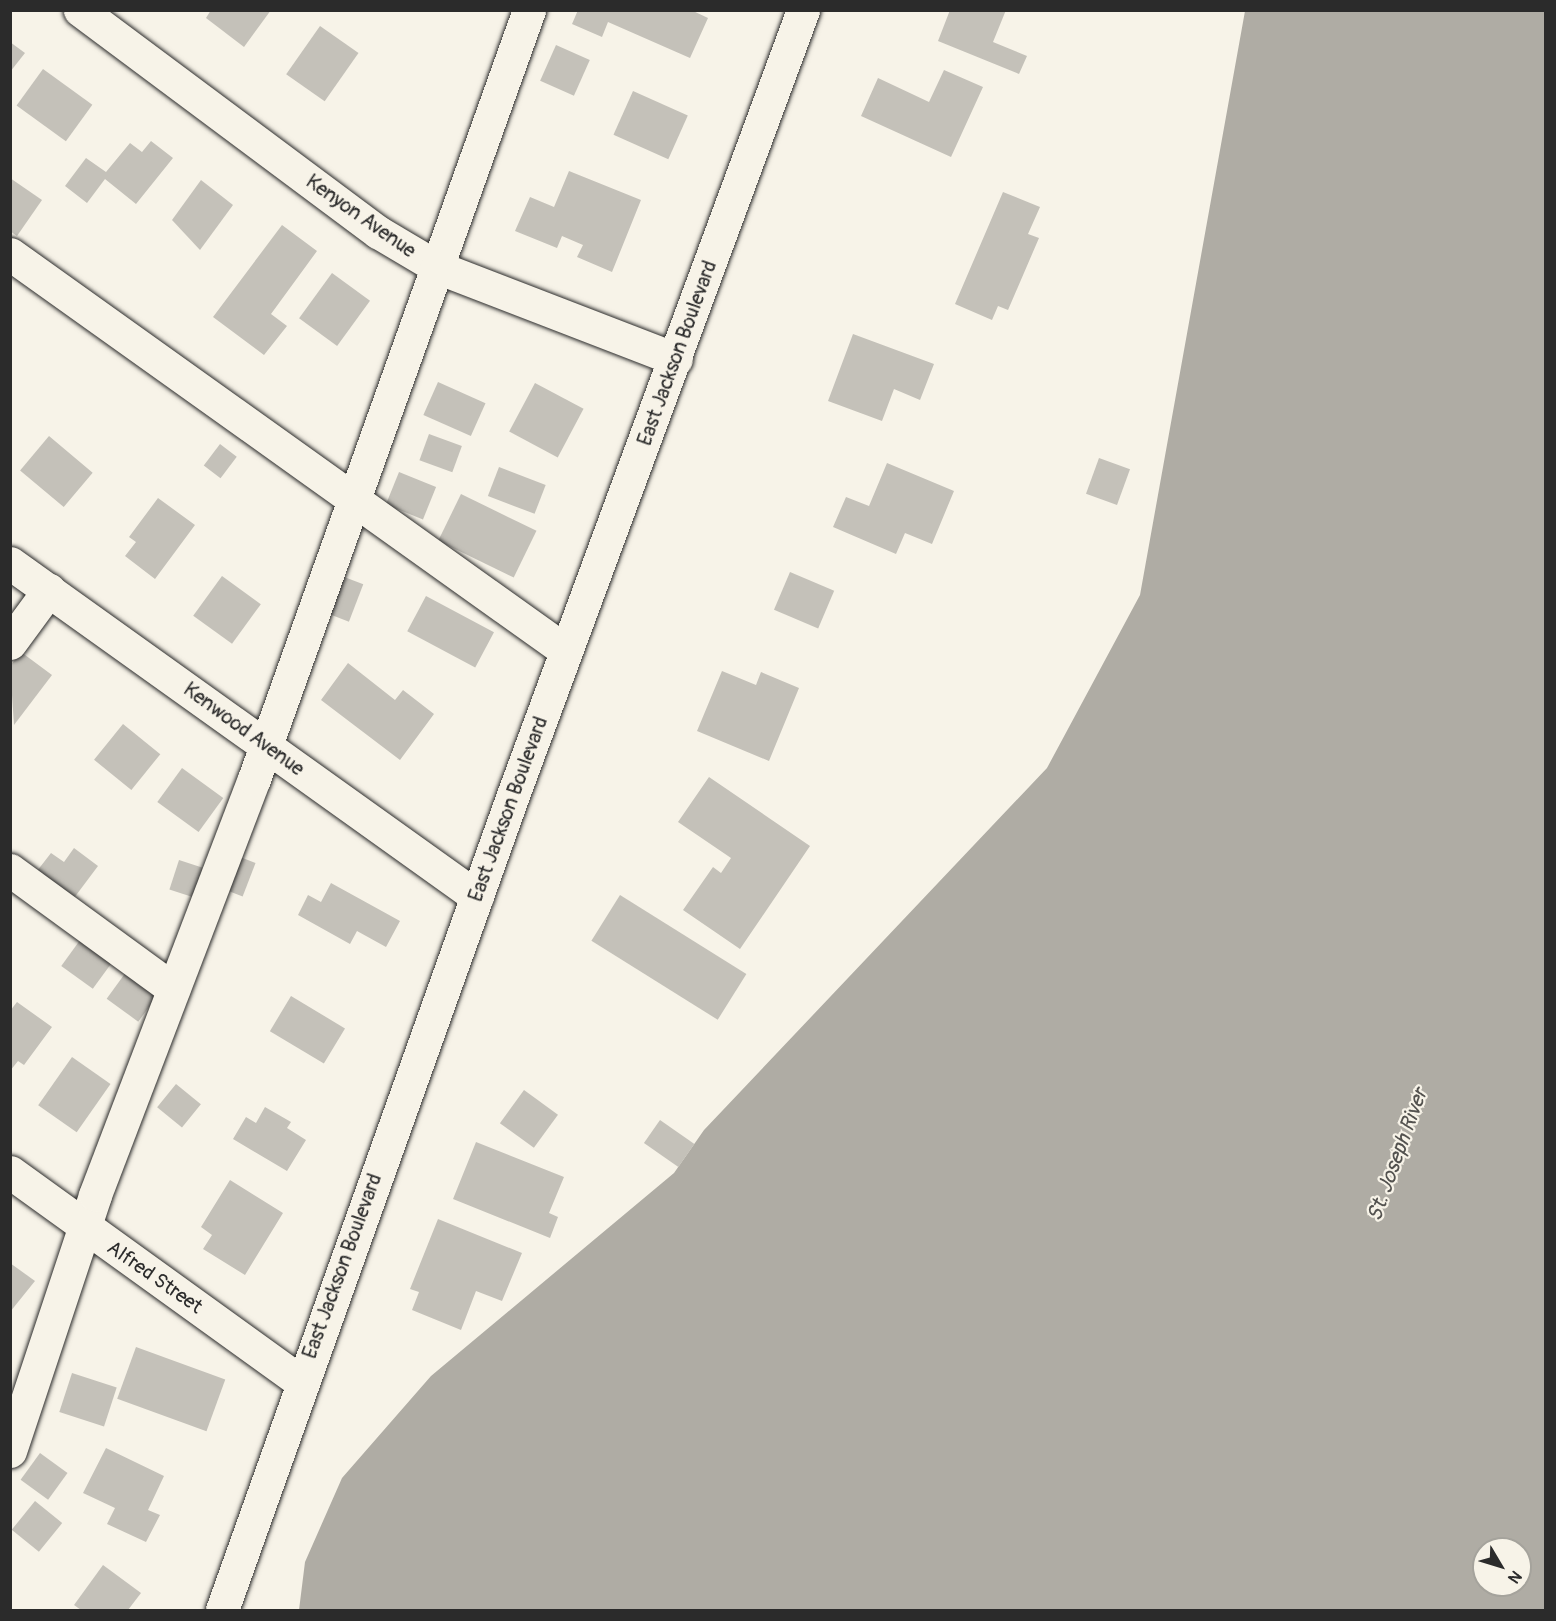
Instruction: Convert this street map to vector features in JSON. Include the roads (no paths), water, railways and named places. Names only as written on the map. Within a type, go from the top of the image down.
[{"type":"main road","name":"Kenyon Avenue","points":[[80,10],[378,232],[437,267],[676,359]]},
{"type":"main road","name":"East Jackson Boulevard","points":[[222,1611],[300,1381],[803,10]]},
{"type":"main road","points":[[10,1451],[87,1228],[95,1195],[266,744],[526,12]]},
{"type":"main road","points":[[10,254],[566,651]]},
{"type":"main road","name":"Kenwood Avenue","points":[[10,563],[477,897]]},
{"type":"main road","points":[[10,643],[49,590]]},
{"type":"main road","points":[[10,870],[173,989]]},
{"type":"main road","name":"Alfred Street","points":[[10,1172],[300,1381]]},
{"type":"water","name":"St. Joseph River","points":[[1245,11],[1545,11],[1545,1610],[299,1610],[305,1562],[342,1478],[431,1376],[674,1173],[704,1130],[1047,768],[1140,595]]}]
